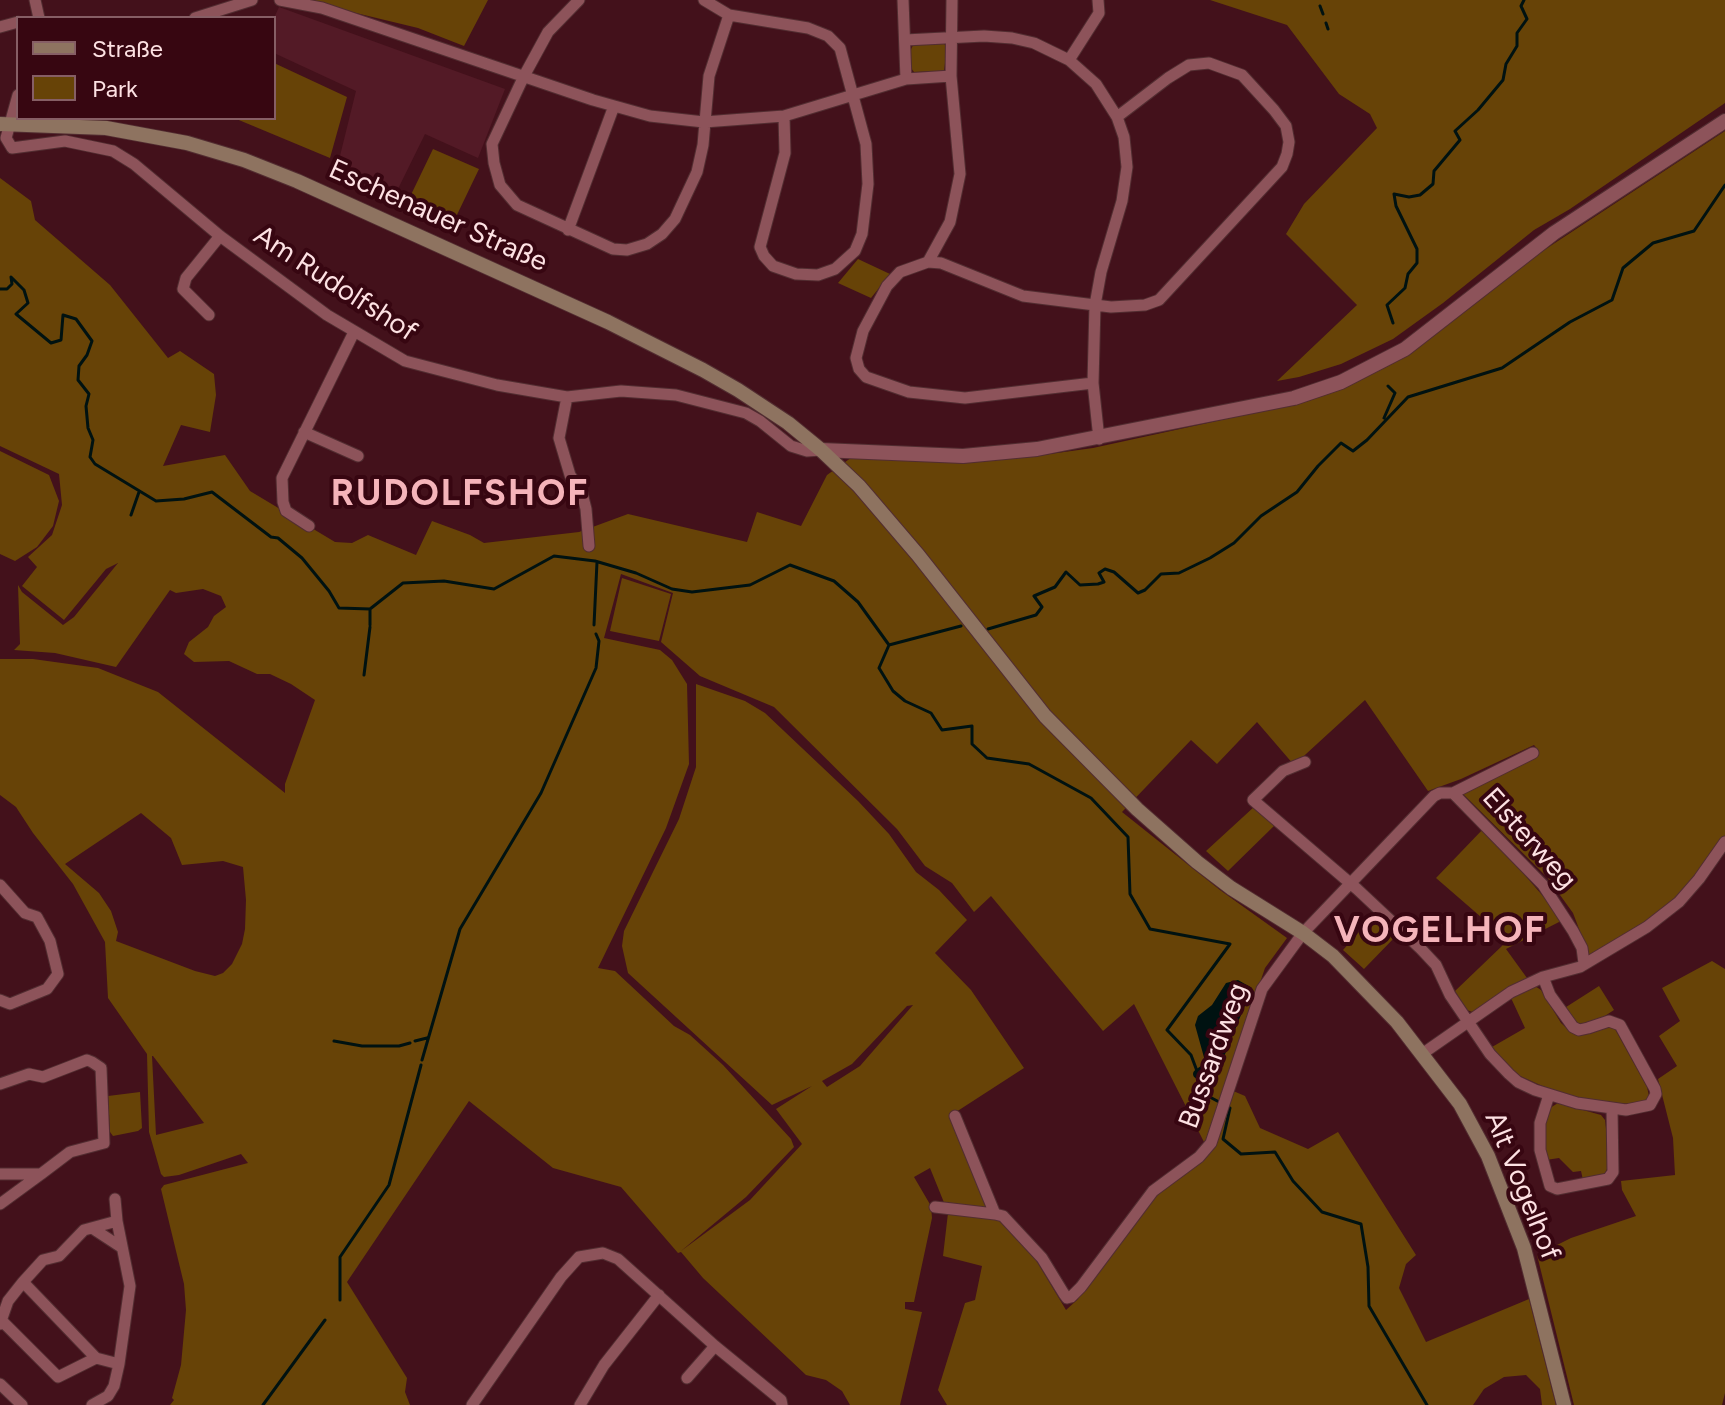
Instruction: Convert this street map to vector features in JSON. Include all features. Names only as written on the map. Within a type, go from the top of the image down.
[{"type":"main road","name":"Eschenauer Straße","points":[[4,124],[106,128],[196,145],[297,181],[608,322],[703,370],[775,415],[821,450],[859,486],[918,555],[1045,716],[1137,809],[1197,862],[1303,933]]},
{"type":"main road","name":"Alt Vogelhof","points":[[1303,933],[1334,955],[1390,1013],[1460,1104],[1488,1156],[1524,1248],[1564,1405]]},
{"type":"street","points":[[201,16],[252,0]]},
{"type":"street","points":[[280,0],[322,8],[650,116],[704,122],[784,116],[906,79],[951,76]]},
{"type":"street","points":[[579,0],[548,32],[524,76],[492,144],[494,163],[500,185],[517,205],[613,249],[627,250],[647,244],[662,234],[675,219],[697,172],[703,145],[709,76],[729,15]]},
{"type":"street","points":[[704,0],[729,15],[808,28],[828,36],[840,48],[866,144],[868,184],[862,234],[855,251],[835,269],[818,275],[796,274],[773,266],[760,247],[785,153],[784,116]]},
{"type":"street","points":[[903,0],[906,79]]},
{"type":"street","points":[[928,262],[950,222],[960,174],[951,76],[952,0]]},
{"type":"street","points":[[1069,60],[1099,13],[1098,0]]},
{"type":"street","points":[[905,40],[1012,38],[1034,43],[1069,60],[1096,84],[1117,117],[1124,137],[1127,167],[1122,201],[1101,272],[1095,305],[1093,383],[1099,439]]},
{"type":"street","points":[[1093,383],[965,398],[909,392],[866,377],[859,369],[856,358],[858,344],[870,315],[887,286],[900,272],[928,262],[941,263],[1023,296],[1095,305],[1145,305],[1159,300],[1282,167],[1289,142],[1286,126],[1242,75],[1209,63],[1189,65],[1117,117]]},
{"type":"street","points":[[4,124],[16,99]]},
{"type":"street","points":[[568,230],[614,106]]},
{"type":"street","points":[[821,450],[963,456],[1037,449],[1294,398],[1363,372],[1405,349],[1554,233],[1725,121]]},
{"type":"street","name":"Am Rudolfshof","points":[[4,124],[6,138],[12,148],[65,141],[113,151],[134,164],[220,236],[354,332],[405,361],[497,385],[567,397],[621,391],[676,395],[732,408],[760,421],[791,446],[807,451],[821,450]]},
{"type":"street","name":"Am Rudolfshof","points":[[209,315],[183,289],[186,278],[220,236]]},
{"type":"street","points":[[309,526],[286,511],[282,478],[354,332]]},
{"type":"street","points":[[567,397],[559,438],[570,475],[582,493],[589,546]]},
{"type":"street","points":[[304,432],[358,456]]},
{"type":"street","name":"Elsterweg","points":[[1303,933],[1434,796],[1453,793],[1533,753]]},
{"type":"street","points":[[1305,762],[1283,771],[1253,800],[1350,883],[1436,965],[1450,995],[1468,1022],[1490,1054],[1509,1074],[1518,1082],[1549,1095],[1612,1109],[1646,1107],[1653,1102],[1655,1089],[1620,1025],[1609,1021],[1579,1030],[1573,1027],[1550,995],[1543,977]]},
{"type":"street","name":"Elsterweg","points":[[1453,793],[1543,885],[1582,948],[1584,963]]},
{"type":"street","points":[[1422,1054],[1511,992],[1584,963],[1665,914],[1699,879],[1725,842]]},
{"type":"street","points":[[0,885],[25,913],[37,917],[50,941],[58,974],[47,989],[10,1004],[0,1000]]},
{"type":"street","name":"Bussardweg","points":[[995,1214],[1003,1216],[1042,1258],[1064,1294],[1067,1298],[1071,1297],[1147,1198],[1175,1172],[1199,1157],[1211,1143],[1262,989],[1303,933]]},
{"type":"street","points":[[0,1084],[29,1074],[43,1077],[87,1060],[101,1068],[104,1143],[70,1152],[0,1204]]},
{"type":"street","points":[[1549,1095],[1540,1123],[1540,1150],[1550,1186],[1557,1189],[1608,1179],[1613,1172],[1612,1109]]},
{"type":"street","points":[[935,1207],[995,1214],[955,1116]]},
{"type":"street","points":[[0,1174],[41,1174]]},
{"type":"street","points":[[92,1405],[108,1396],[114,1386],[130,1286],[115,1199]]},
{"type":"street","points":[[96,1358],[58,1377],[1,1323],[8,1301],[43,1260],[59,1256],[84,1230],[117,1221]]},
{"type":"street","points":[[92,1228],[121,1247]]},
{"type":"street","points":[[472,1405],[561,1277],[579,1257],[603,1253],[618,1259],[781,1400],[782,1405]]},
{"type":"street","points":[[23,1282],[96,1358],[119,1364]]},
{"type":"street","points":[[580,1405],[604,1365],[659,1295]]},
{"type":"street","points":[[687,1378],[715,1346]]},
{"type":"street","points":[[0,1384],[18,1404]]},
{"type":"shaded area","points":[[279,7],[505,89],[478,158],[425,134],[395,195],[337,168],[356,91],[276,54],[275,16]]},
{"type":"shaded area","points":[[1238,980],[1252,988],[1221,1064],[1216,1066],[1205,1061],[1195,1025],[1198,1016],[1212,1005],[1226,983]]},
{"type":"green space","points":[[302,0],[488,0],[464,46],[418,28]]},
{"type":"green space","points":[[1210,0],[1725,0],[1725,103],[1570,209],[1534,230],[1393,339],[1341,364],[1277,381],[1357,305],[1286,234],[1304,204],[1377,128],[1370,114],[1339,94],[1287,25]]},
{"type":"green space","points":[[943,42],[947,48],[944,71],[914,72],[909,54],[913,45]]},
{"type":"green space","points":[[276,64],[347,97],[330,158],[239,120],[276,120]]},
{"type":"green space","points":[[1725,131],[1725,839],[1668,909],[1590,958],[1573,913],[1547,877],[1462,793],[1538,750],[1534,745],[1428,791],[1365,700],[1294,765],[1257,722],[1217,764],[1191,740],[1122,812],[1220,890],[1287,938],[1265,968],[1205,1144],[1134,1004],[1103,1031],[991,896],[974,912],[952,883],[925,866],[897,829],[774,707],[700,676],[661,642],[673,593],[621,574],[604,638],[660,650],[672,660],[687,684],[689,764],[666,828],[598,968],[615,971],[674,1026],[690,1035],[723,1065],[791,1139],[794,1147],[746,1197],[681,1251],[750,1200],[802,1144],[776,1109],[812,1086],[772,1105],[628,973],[622,946],[624,931],[679,819],[696,767],[696,684],[745,701],[765,713],[858,801],[889,834],[916,872],[939,890],[967,920],[935,953],[971,990],[1024,1068],[956,1112],[990,1211],[945,1205],[930,1168],[914,1177],[931,1206],[932,1218],[914,1302],[905,1302],[905,1309],[922,1312],[900,1405],[850,1405],[842,1391],[826,1380],[806,1375],[703,1278],[681,1252],[678,1253],[621,1187],[553,1168],[469,1101],[347,1282],[407,1378],[405,1392],[410,1405],[170,1405],[174,1400],[181,1365],[186,1310],[184,1284],[161,1189],[164,1185],[248,1163],[241,1154],[179,1175],[164,1177],[161,1174],[149,1132],[147,1054],[108,998],[105,942],[73,884],[16,807],[0,795],[0,659],[33,659],[98,668],[158,692],[285,793],[285,784],[315,700],[270,674],[257,674],[229,661],[194,662],[184,654],[189,642],[226,607],[221,596],[203,589],[176,593],[170,590],[116,667],[55,653],[14,650],[20,644],[18,585],[22,592],[63,625],[74,617],[118,563],[106,569],[64,620],[22,586],[37,567],[28,557],[52,535],[62,505],[59,474],[0,446],[0,178],[31,201],[35,220],[110,285],[168,358],[180,351],[214,374],[216,395],[210,432],[181,425],[163,466],[225,455],[250,491],[335,542],[352,543],[368,535],[416,555],[432,521],[484,543],[579,532],[628,514],[747,542],[757,512],[801,526],[827,475],[855,455],[1028,457],[1093,448],[1308,401],[1346,387],[1409,355],[1523,264]],"holes":[[[141,813],[171,838],[182,865],[223,861],[243,867],[245,929],[242,944],[232,964],[223,973],[215,976],[195,971],[116,941],[118,932],[111,911],[99,893],[65,864]],[[913,1005],[860,1066],[827,1087],[822,1081],[852,1064],[907,1006]],[[152,1056],[204,1123],[156,1135]]]},
{"type":"green space","points":[[433,149],[479,169],[454,221],[408,201]]},
{"type":"green space","points":[[858,259],[890,274],[871,298],[838,283]]},
{"type":"green space","points":[[0,451],[49,475],[59,501],[53,526],[37,547],[15,561],[0,554]]},
{"type":"green space","points":[[622,578],[671,594],[659,641],[610,631]]},
{"type":"green space","points":[[1255,806],[1275,825],[1228,871],[1206,851]]},
{"type":"green space","points":[[1484,828],[1561,921],[1506,949],[1527,978],[1475,1013],[1467,1010],[1455,991],[1503,945],[1481,917],[1436,878]]},
{"type":"green space","points":[[1375,914],[1396,936],[1364,969],[1343,950]]},
{"type":"green space","points":[[1712,961],[1725,969],[1725,1393],[1722,1405],[1574,1405],[1537,1255],[1571,1238],[1636,1216],[1622,1190],[1621,1181],[1675,1175],[1673,1138],[1658,1079],[1677,1066],[1659,1036],[1680,1021],[1662,988]]},
{"type":"green space","points":[[1535,986],[1570,1031],[1590,1034],[1610,1026],[1615,1029],[1647,1087],[1649,1096],[1646,1101],[1641,1104],[1589,1103],[1520,1076],[1498,1056],[1492,1047],[1525,1028],[1511,998]]},
{"type":"green space","points":[[1599,986],[1614,1010],[1591,1025],[1580,1026],[1563,1009]]},
{"type":"green space","points":[[1231,1090],[1245,1096],[1260,1128],[1308,1149],[1338,1132],[1416,1255],[1406,1264],[1399,1288],[1426,1342],[1529,1299],[1556,1405],[1542,1405],[1540,1389],[1526,1375],[1504,1377],[1484,1389],[1473,1405],[947,1405],[938,1390],[965,1303],[975,1300],[982,1266],[943,1256],[948,1213],[997,1218],[1036,1260],[1066,1310],[1077,1300],[1155,1193],[1205,1155]]},
{"type":"green space","points":[[140,1092],[142,1128],[113,1136],[110,1132],[108,1096]]},
{"type":"green space","points":[[1558,1103],[1601,1115],[1605,1120],[1610,1163],[1603,1177],[1583,1180],[1581,1171],[1573,1172],[1559,1158],[1546,1160],[1545,1121],[1550,1108]]},
{"type":"waterway","points":[[1393,323],[1387,305],[1405,288],[1408,274],[1417,263],[1417,249],[1396,206],[1394,194],[1409,197],[1420,195],[1433,184],[1434,171],[1460,140],[1455,131],[1503,80],[1506,64],[1517,46],[1517,33],[1527,19],[1521,6],[1524,0]]},
{"type":"waterway","points":[[1320,6],[1323,14]]},
{"type":"waterway","points":[[1326,23],[1328,29]]},
{"type":"waterway","points":[[988,629],[1036,615],[1042,607],[1034,596],[1055,587],[1066,572],[1080,585],[1098,584],[1104,582],[1099,573],[1105,569],[1114,572],[1138,593],[1161,574],[1179,573],[1210,558],[1234,543],[1261,516],[1297,492],[1341,443],[1353,451],[1367,440],[1408,397],[1502,368],[1570,322],[1612,300],[1623,268],[1653,243],[1694,231],[1725,185]]},
{"type":"waterway","points":[[0,289],[7,289],[12,284],[11,277],[24,290],[28,303],[16,314],[51,343],[61,340],[63,315],[76,319],[92,341],[79,366],[78,380],[89,394],[86,406],[88,428],[93,440],[90,457],[95,464],[156,501],[184,499],[212,492],[302,558],[339,608],[370,609],[403,583],[444,581],[494,589],[554,556],[595,561],[636,573],[672,589],[692,592],[750,585],[790,565],[834,581],[858,602],[889,645]]},
{"type":"waterway","points":[[1384,418],[1395,393],[1388,386]]},
{"type":"waterway","points":[[131,515],[139,492]]},
{"type":"waterway","points":[[594,625],[597,562]]},
{"type":"waterway","points":[[370,609],[370,625]]},
{"type":"waterway","points":[[889,645],[961,626]]},
{"type":"waterway","points":[[364,675],[370,627]]},
{"type":"waterway","points":[[422,1060],[460,929],[541,793],[596,668],[599,641],[596,634]]},
{"type":"waterway","points":[[889,645],[879,668],[893,691],[905,701],[931,713],[942,730],[972,726],[972,744],[987,758],[1029,764],[1091,798],[1128,837],[1130,894],[1150,929],[1230,944],[1167,1030],[1191,1055],[1206,1095],[1221,1103]]},
{"type":"waterway","points":[[415,1041],[427,1038]]},
{"type":"waterway","points":[[334,1041],[362,1046],[410,1043]]},
{"type":"waterway","points":[[340,1300],[340,1257],[389,1185],[421,1065]]},
{"type":"waterway","points":[[1198,1074],[1211,1065]]},
{"type":"waterway","points":[[1228,1107],[1223,1139],[1241,1154],[1275,1152],[1293,1181],[1322,1212],[1361,1224],[1368,1267],[1369,1306],[1427,1405]]},
{"type":"waterway","points":[[263,1405],[325,1320]]},
{"type":"district","name":"RUDOLFSHOF","points":[[460,494]]},
{"type":"district","name":"VOGELHOF","points":[[1440,931]]}]
